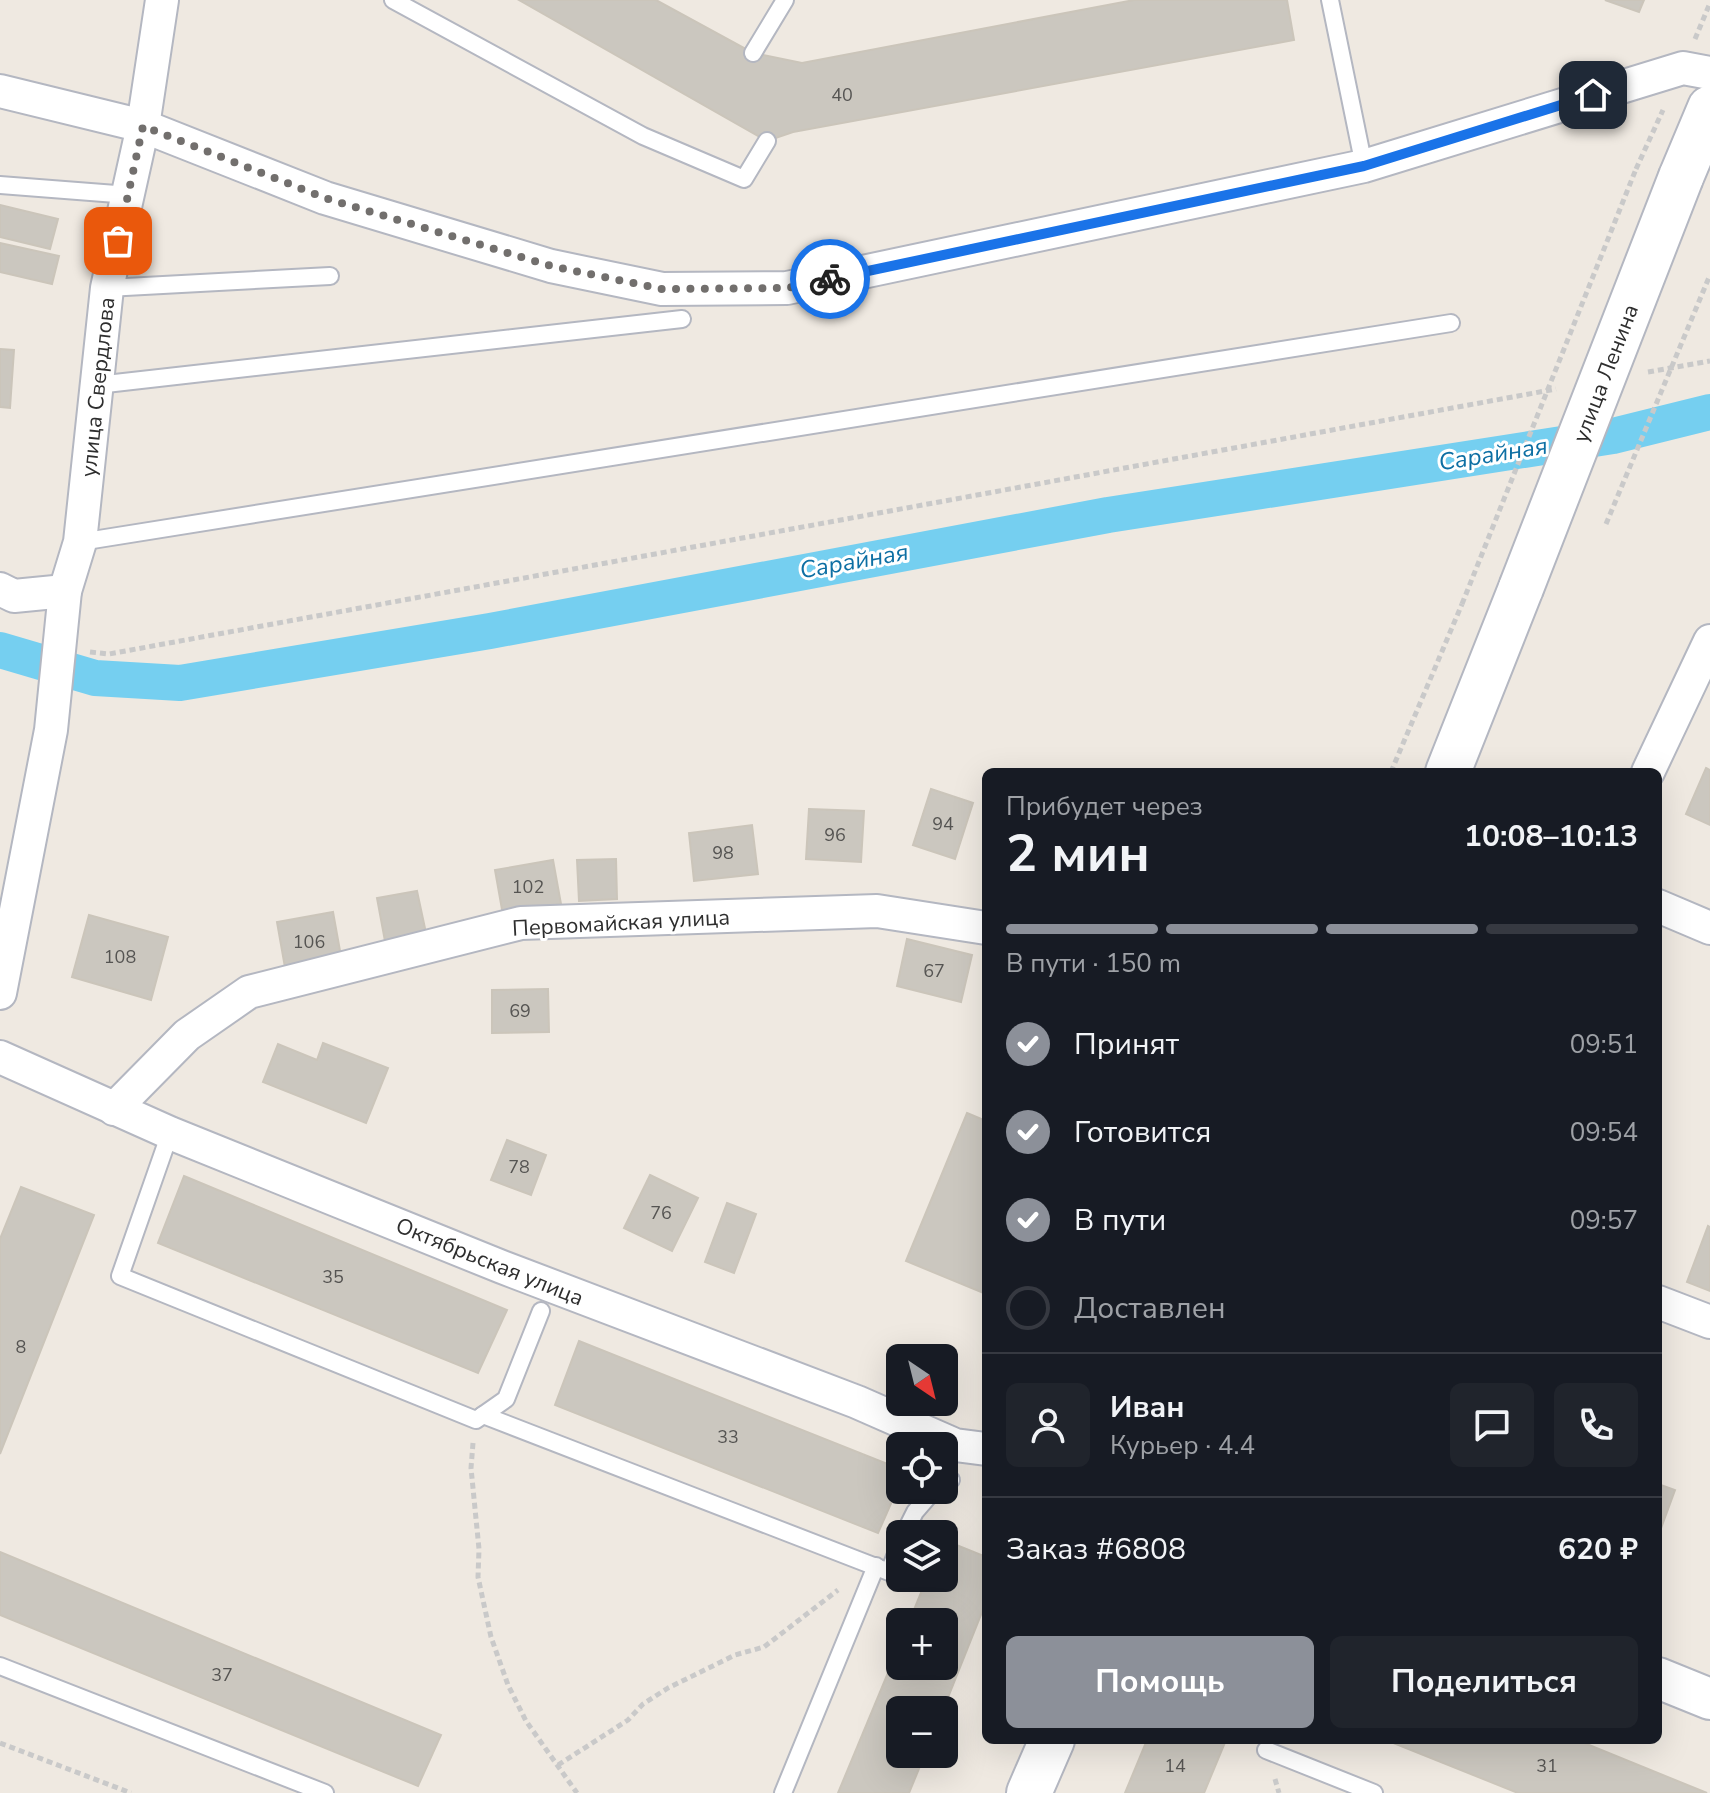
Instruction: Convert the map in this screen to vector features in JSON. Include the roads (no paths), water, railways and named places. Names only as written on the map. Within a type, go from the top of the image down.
[{"type":"main road","name":"улица Ленина","points":[[1450,768],[1710,108]]},
{"type":"main road","points":[[1029,1793],[1050,1744]]},
{"type":"street","name":"улица Свердлова","points":[[0,993],[51,730],[65,591],[80,542],[107,288],[143,126],[162,0]]},
{"type":"street","points":[[0,91],[143,126],[325,198],[551,266],[662,289],[787,288],[1364,166],[1683,68],[1710,73]]},
{"type":"street","points":[[0,589],[14,596],[65,591]]},
{"type":"street","points":[[1650,768],[1710,641]]},
{"type":"street","points":[[1662,908],[1710,928]]},
{"type":"street","name":"Первомайская улица","points":[[114,1109],[187,1035],[249,992],[521,923],[877,911],[982,927]]},
{"type":"street","name":"Октябрьская улица","points":[[0,1057],[170,1133],[502,1267],[857,1402],[955,1445],[982,1448]]},
{"type":"street","points":[[1662,1304],[1710,1322]]},
{"type":"street","points":[[1662,1680],[1710,1699]]},
{"type":"lane","points":[[393,0],[643,136],[744,179],[767,141]]},
{"type":"lane","points":[[753,53],[785,0]]},
{"type":"lane","points":[[1330,0],[1364,166]]},
{"type":"lane","points":[[0,185],[129,195]]},
{"type":"lane","points":[[107,288],[330,276]]},
{"type":"lane","points":[[97,385],[682,319]]},
{"type":"lane","points":[[80,542],[1451,323]]},
{"type":"lane","points":[[170,1133],[120,1276],[479,1418],[886,1571]]},
{"type":"lane","points":[[479,1418],[506,1399],[541,1311]]},
{"type":"lane","points":[[783,1793],[876,1566]]},
{"type":"lane","points":[[0,1666],[325,1793]]},
{"type":"lane","points":[[1266,1750],[1374,1793]]},
{"type":"waterway","name":"Сарайная","points":[[0,650],[95,678],[180,683],[490,631],[1108,515],[1613,436],[1710,412]]}]
